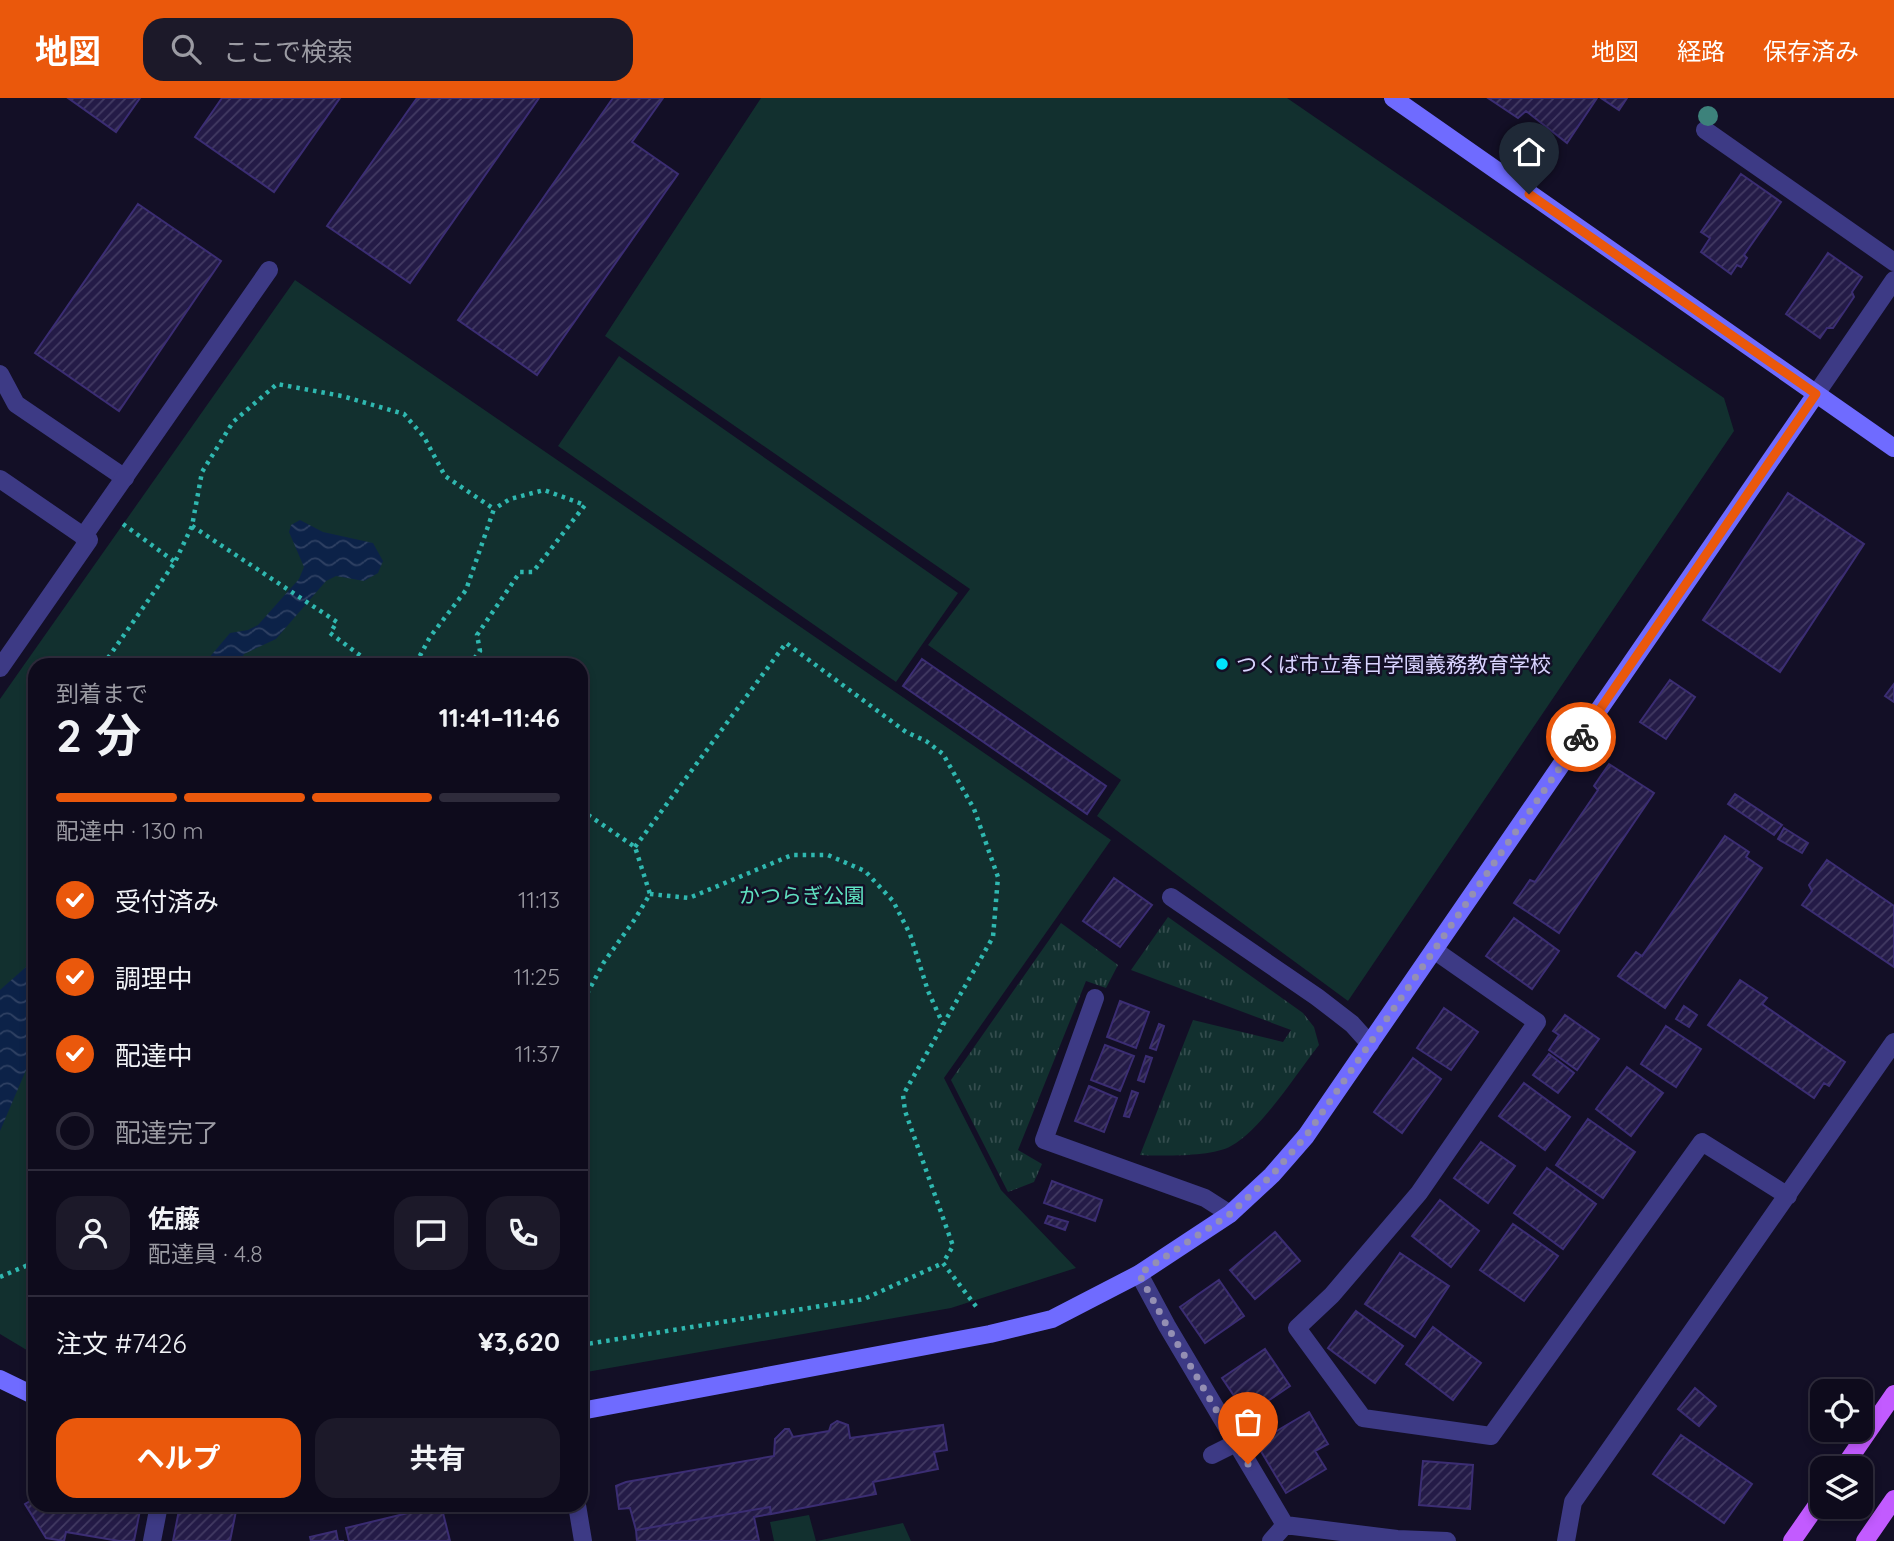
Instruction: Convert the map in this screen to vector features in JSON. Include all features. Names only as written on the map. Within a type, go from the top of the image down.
[{"type":"main road","points":[[1851,1456],[1894,1394]]},
{"type":"main road","points":[[1865,1541],[1894,1499]]},
{"type":"main road","points":[[1792,1541],[1810,1516]]},
{"type":"street","points":[[1393,98],[1894,448]]},
{"type":"street","points":[[1705,130],[1894,262]]},
{"type":"street","points":[[83,537],[269,270]]},
{"type":"street","points":[[588,1410],[990,1334],[1052,1319],[1139,1274],[1230,1214],[1272,1175],[1306,1136],[1894,281]]},
{"type":"street","points":[[0,374],[16,404],[125,478]]},
{"type":"street","points":[[0,479],[89,540],[0,668]]},
{"type":"street","points":[[1171,897],[1317,998],[1352,1024],[1370,1044]]},
{"type":"street","points":[[1434,950],[1537,1022],[1419,1193],[1332,1295],[1297,1328],[1363,1418],[1491,1436],[1702,1142],[1788,1196]]},
{"type":"street","points":[[1095,998],[1044,1140],[1205,1198],[1230,1214]]},
{"type":"street","points":[[1566,1541],[1573,1502],[1894,1042]]},
{"type":"street","points":[[1139,1274],[1285,1525]]},
{"type":"street","points":[[0,1379],[28,1393]]},
{"type":"street","points":[[1212,1455],[1236,1443]]},
{"type":"street","points":[[152,1541],[158,1512]]},
{"type":"street","points":[[578,1512],[583,1541]]},
{"type":"street","points":[[1285,1525],[1397,1540],[1447,1541]]},
{"type":"street","points":[[1271,1541],[1285,1525]]},
{"type":"path","points":[[108,658],[175,562],[192,526],[202,472],[233,422],[278,384],[342,396],[404,414],[424,437],[445,476],[494,509]]},
{"type":"path","points":[[419,658],[430,637],[466,590],[494,509],[510,499],[544,490],[586,505],[533,572],[520,572],[477,635],[480,651],[474,658]]},
{"type":"path","points":[[101,513],[132,528],[175,562]]},
{"type":"path","points":[[192,526],[337,622],[330,634],[363,658]]},
{"type":"path","points":[[588,1344],[864,1299],[943,1263],[953,1246],[905,1111],[903,1095],[993,937],[998,877],[974,809],[943,754],[926,741],[906,732],[786,643],[635,847]]},
{"type":"path","points":[[588,815],[635,847],[650,894],[604,962],[588,992]]},
{"type":"path","points":[[650,894],[689,898],[792,855],[828,855],[865,871],[893,901],[910,934],[928,991],[943,1024]]},
{"type":"path","points":[[943,1263],[979,1309]]},
{"type":"path","points":[[0,1277],[28,1265]]},
{"type":"green space","name":"つくば市立春日学園義務教育学校","points":[[761,98],[1287,98],[1724,398],[1734,431],[1348,1001],[1097,816],[1121,780],[928,645],[970,589],[605,336]]},
{"type":"green space","name":"かつらぎ公園","points":[[295,280],[1111,840],[944,1078],[1001,1190],[1076,1268],[951,1308],[588,1372],[588,658],[29,658]]},
{"type":"green space","points":[[619,356],[958,593],[896,682],[558,446]]},
{"type":"green space","name":"かつらぎ公園","points":[[28,659],[28,1351],[0,1334],[0,699]]},
{"type":"green space","points":[[1168,917],[1303,1013],[1314,1027],[1319,1045],[1255,1127],[1231,1146],[1200,1154],[1140,1155],[1193,1020],[1283,1042],[1291,1030],[1131,970]]},
{"type":"green space","points":[[1061,923],[1118,965],[1106,988],[1086,981],[1018,1150],[1042,1164],[1034,1182],[1008,1192],[951,1080]]},
{"type":"green space","points":[[809,1515],[816,1541],[774,1541],[770,1522]]},
{"type":"green space","points":[[903,1523],[911,1541],[817,1541]]},
{"type":"water","points":[[300,520],[323,532],[373,543],[383,561],[378,573],[364,581],[336,576],[326,581],[276,639],[244,654],[242,658],[209,658],[230,633],[258,625],[299,579],[304,567],[289,532],[291,525]]},
{"type":"water","points":[[28,964],[28,1065],[0,1131],[0,990]]},
{"type":"building","points":[[68,98],[140,98],[116,132]]},
{"type":"building","points":[[222,98],[340,98],[274,192],[195,137]]},
{"type":"building","points":[[417,98],[539,98],[410,283],[327,226]]},
{"type":"building","points":[[613,98],[663,98],[632,142],[678,174],[537,375],[458,320]]},
{"type":"building","points":[[1488,98],[1597,98],[1567,143],[1526,111],[1518,118]]},
{"type":"building","points":[[1601,98],[1627,98],[1619,110]]},
{"type":"building","points":[[1741,174],[1781,202],[1744,255],[1747,258],[1741,267],[1737,265],[1731,274],[1701,252],[1710,238],[1701,232]]},
{"type":"building","points":[[138,204],[221,261],[119,411],[35,353]]},
{"type":"building","points":[[1828,253],[1862,277],[1852,292],[1854,297],[1833,328],[1827,328],[1820,338],[1786,314]]},
{"type":"building","points":[[1788,493],[1864,544],[1780,672],[1703,620]]},
{"type":"building","points":[[922,659],[1106,786],[1087,814],[903,686]]},
{"type":"building","points":[[1670,680],[1695,697],[1666,739],[1640,722]]},
{"type":"building","points":[[1894,684],[1894,702],[1885,696]]},
{"type":"building","points":[[1609,764],[1654,793],[1559,933],[1514,903],[1530,880],[1535,882],[1598,790],[1594,786]]},
{"type":"building","points":[[1735,794],[1782,825],[1774,835],[1728,804]]},
{"type":"building","points":[[1784,828],[1808,843],[1802,853],[1778,839]]},
{"type":"building","points":[[1725,836],[1749,852],[1746,857],[1762,868],[1665,1008],[1618,976],[1636,952],[1642,956]]},
{"type":"building","points":[[1827,860],[1894,906],[1894,967],[1802,905],[1812,891],[1809,885]]},
{"type":"building","points":[[1114,878],[1152,905],[1120,947],[1083,921]]},
{"type":"building","points":[[1514,918],[1559,951],[1532,989],[1486,956]]},
{"type":"building","points":[[1740,980],[1767,998],[1762,1004],[1845,1062],[1829,1086],[1824,1083],[1814,1098],[1708,1025]]},
{"type":"building","points":[[1120,1001],[1149,1012],[1136,1048],[1107,1037]]},
{"type":"building","points":[[1684,1006],[1697,1015],[1689,1027],[1676,1019]]},
{"type":"building","points":[[1444,1008],[1478,1032],[1451,1070],[1417,1048]]},
{"type":"building","points":[[1565,1015],[1599,1039],[1577,1070],[1549,1050],[1559,1035],[1553,1031]]},
{"type":"building","points":[[1159,1024],[1164,1026],[1156,1050],[1150,1048]]},
{"type":"building","points":[[1666,1026],[1701,1049],[1676,1087],[1641,1064]]},
{"type":"building","points":[[1105,1045],[1134,1056],[1120,1091],[1091,1080]]},
{"type":"building","points":[[1549,1054],[1574,1073],[1558,1093],[1533,1075]]},
{"type":"building","points":[[1146,1056],[1152,1058],[1144,1082],[1138,1080]]},
{"type":"building","points":[[1413,1058],[1441,1079],[1402,1133],[1374,1112]]},
{"type":"building","points":[[1627,1067],[1663,1093],[1631,1136],[1596,1109]]},
{"type":"building","points":[[1524,1083],[1570,1117],[1545,1150],[1499,1116]]},
{"type":"building","points":[[1089,1086],[1117,1098],[1104,1132],[1075,1121]]},
{"type":"building","points":[[1132,1091],[1138,1093],[1129,1117],[1124,1116]]},
{"type":"building","points":[[1588,1119],[1635,1152],[1603,1198],[1556,1165]]},
{"type":"building","points":[[1481,1142],[1515,1166],[1488,1203],[1454,1178]]},
{"type":"building","points":[[1547,1168],[1596,1204],[1563,1249],[1514,1213]]},
{"type":"building","points":[[1052,1181],[1102,1200],[1095,1221],[1044,1203]]},
{"type":"building","points":[[1440,1200],[1479,1231],[1451,1267],[1412,1236]]},
{"type":"building","points":[[1048,1216],[1068,1222],[1065,1230],[1045,1223]]},
{"type":"building","points":[[1513,1224],[1558,1256],[1524,1301],[1480,1270]]},
{"type":"building","points":[[1275,1232],[1300,1261],[1255,1299],[1230,1270]]},
{"type":"building","points":[[1400,1253],[1449,1286],[1415,1337],[1365,1304]]},
{"type":"building","points":[[1219,1280],[1244,1316],[1205,1343],[1180,1307]]},
{"type":"building","points":[[1356,1311],[1403,1346],[1375,1383],[1328,1348]]},
{"type":"building","points":[[1433,1327],[1481,1363],[1453,1400],[1406,1364]]},
{"type":"building","points":[[1265,1349],[1290,1386],[1247,1415],[1222,1378]]},
{"type":"building","points":[[1695,1388],[1716,1406],[1699,1426],[1678,1409]]},
{"type":"building","points":[[1309,1412],[1328,1444],[1315,1451],[1326,1469],[1286,1493],[1256,1443]]},
{"type":"building","points":[[837,1421],[848,1425],[850,1438],[943,1425],[947,1450],[934,1452],[938,1469],[873,1482],[876,1494],[771,1514],[770,1507],[636,1530],[630,1508],[619,1509],[616,1486],[774,1456],[775,1439],[785,1429],[789,1429],[793,1437],[829,1431],[831,1425]]},
{"type":"building","points":[[1681,1435],[1752,1484],[1724,1523],[1653,1474]]},
{"type":"building","points":[[1423,1461],[1473,1465],[1470,1509],[1419,1505]]},
{"type":"building","points":[[770,1507],[771,1514],[754,1517],[759,1541],[637,1541],[636,1530]]},
{"type":"building","points":[[30,1512],[140,1512],[134,1541],[66,1532],[64,1541],[46,1538]]},
{"type":"building","points":[[179,1512],[236,1512],[230,1541],[173,1541]]},
{"type":"building","points":[[412,1512],[443,1512],[450,1541],[349,1541],[346,1528]]},
{"type":"building","points":[[336,1531],[338,1541],[311,1541],[310,1537]]},
{"type":"way so far","points":[[1248,1464],[1139,1274],[1230,1214],[1272,1175],[1306,1136],[1581,737]]},
{"type":"place","name":"つくば市立春日学園義務教育学校","points":[[1222,664]]},
{"type":"route","points":[[1529,194],[1816,394],[1581,737]]}]
